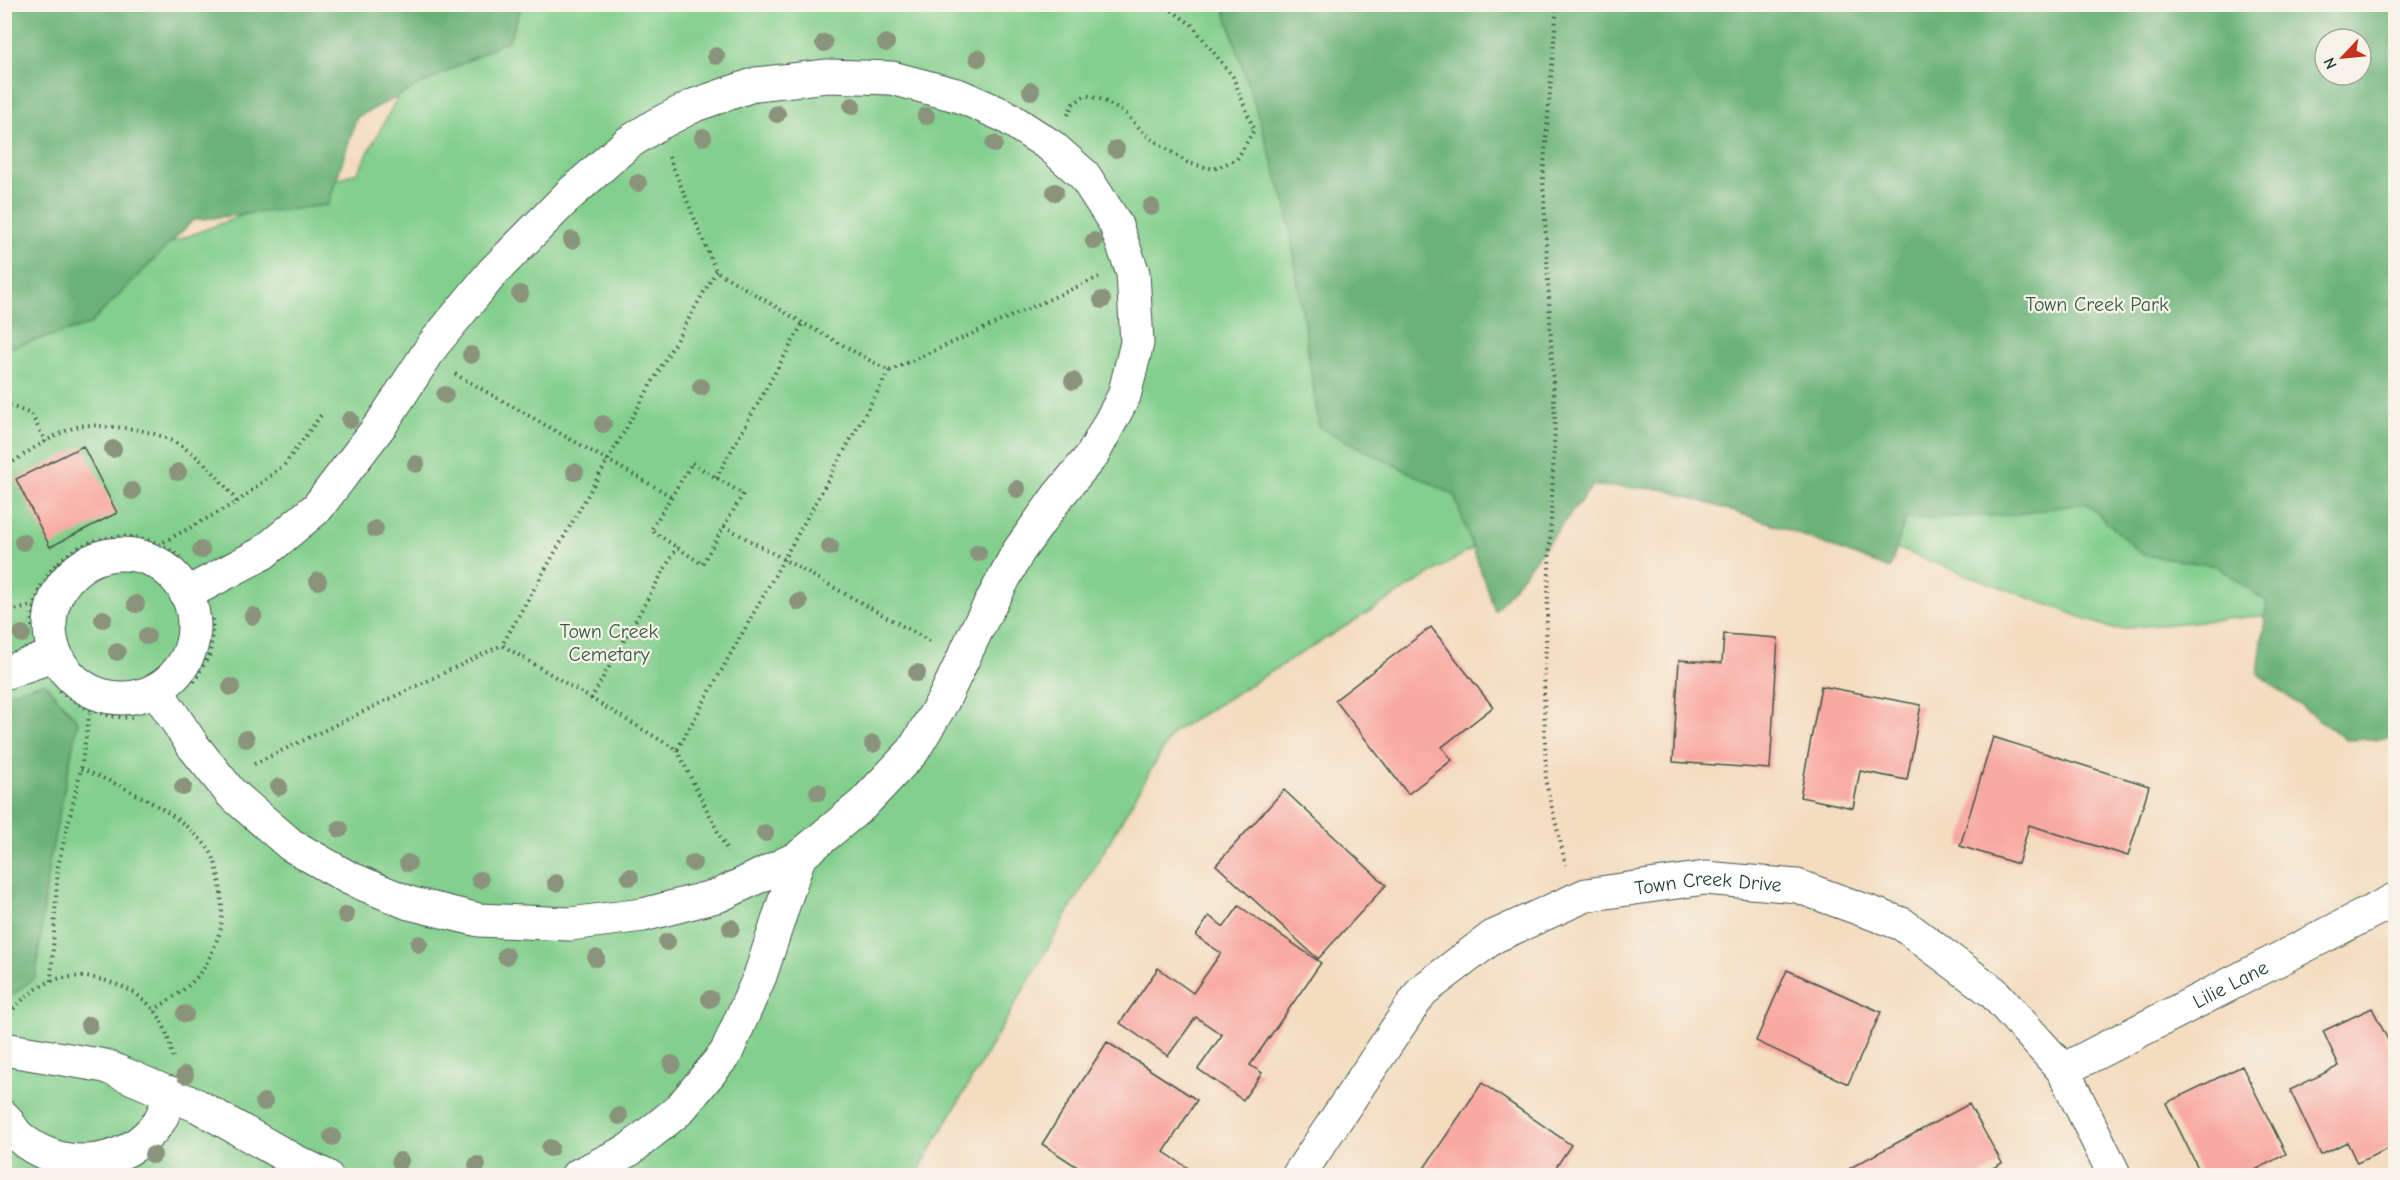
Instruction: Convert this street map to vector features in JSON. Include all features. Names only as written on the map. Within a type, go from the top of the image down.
[{"type":"street","points":[[44,645],[72,679],[87,689],[104,696],[139,697],[149,702],[194,747],[231,794],[291,845],[349,878],[409,903],[479,920],[570,924],[643,915],[720,895],[799,857],[862,804],[913,751],[943,701],[1018,552],[1058,496],[1093,454],[1124,396],[1137,343],[1133,273],[1130,263],[1115,223],[1084,175],[1051,146],[1005,116],[960,96],[892,78],[827,76],[756,84],[695,105],[656,124],[628,143],[570,194],[508,256],[425,357],[382,423],[317,508],[263,553],[194,589]]},
{"type":"street","points":[[4,673],[44,645],[52,604],[63,583],[79,567],[99,556],[122,553],[144,557],[165,567],[181,583],[194,589]]},
{"type":"street","points":[[149,702],[175,675],[188,654],[194,630],[191,605],[194,589]]},
{"type":"street","points":[[577,1176],[629,1150],[679,1110],[726,1053],[760,976],[799,857]]},
{"type":"street","name":"Town Creek Drive","points":[[1298,1176],[1422,990],[1493,937],[1586,895],[1705,878],[1797,886],[1902,924],[1993,992],[2063,1070],[2115,1176]]},
{"type":"street","name":"Lilie Lane","points":[[2063,1070],[2396,899]]},
{"type":"street","points":[[4,1049],[105,1066],[198,1106],[326,1176]]},
{"type":"street","points":[[4,1117],[18,1135],[44,1154],[75,1162],[107,1159],[135,1145],[158,1123],[171,1093]]},
{"type":"path","points":[[1051,146],[1073,104],[1086,95],[1103,100],[1126,114],[1146,135],[1188,163],[1214,169],[1237,159],[1254,130],[1233,77],[1192,25],[1163,4]]},
{"type":"path","points":[[1557,4],[1543,178],[1555,422],[1544,692],[1546,783],[1566,865]]},
{"type":"path","points":[[656,124],[716,271],[889,371]]},
{"type":"path","points":[[676,750],[889,371],[1130,263]]},
{"type":"path","points":[[220,780],[502,645],[716,271]]},
{"type":"path","points":[[716,478],[803,323]]},
{"type":"path","points":[[425,357],[671,496]]},
{"type":"path","points":[[4,403],[31,414],[46,442]]},
{"type":"path","points":[[160,544],[237,502],[285,464],[321,415]]},
{"type":"path","points":[[4,469],[46,442],[80,426],[143,429],[171,439],[197,458],[220,478],[237,502]]},
{"type":"path","points":[[692,463],[743,494],[702,564],[651,530],[671,496],[692,463]]},
{"type":"path","points":[[724,526],[963,659]]},
{"type":"path","points":[[44,645],[34,606],[45,579],[63,557],[88,542],[116,535],[145,538],[171,549],[214,622],[210,654],[195,682],[189,688]]},
{"type":"path","points":[[591,699],[676,547]]},
{"type":"path","points":[[4,612],[34,606]]},
{"type":"path","points":[[502,645],[676,750],[744,885]]},
{"type":"path","points":[[56,689],[82,708],[112,717],[132,718],[149,702]]},
{"type":"path","points":[[51,981],[58,867],[81,769],[90,710]]},
{"type":"path","points":[[81,769],[117,783],[177,818],[211,852],[220,884],[221,927],[203,970],[179,994],[154,1010]]},
{"type":"path","points":[[5,1018],[27,994],[51,981],[80,977],[105,979],[128,989],[154,1010],[166,1031],[174,1062],[171,1093]]},
{"type":"green space","points":[[5,4],[522,5],[509,40],[357,117],[328,205],[193,220],[89,325],[5,349]]},
{"type":"green space","name":"Town Creek Cemetary","points":[[446,5],[2342,5],[2331,27],[2313,27],[2313,87],[2362,87],[2395,604],[2113,629],[1633,450],[1173,732],[916,1175],[5,1176],[5,305],[358,172]]},
{"type":"green space","name":"Town Creek Park","points":[[1228,5],[2395,5],[2395,738],[2346,740],[2258,674],[2267,602],[2217,566],[2143,555],[2086,503],[2011,515],[1905,519],[1890,569],[1770,523],[1663,489],[1592,486],[1495,611],[1454,495],[1319,427],[1287,208],[1225,11]]},
{"type":"green space","points":[[44,683],[78,721],[49,864],[36,976],[5,1001],[5,694]]},
{"type":"building","points":[[83,446],[117,513],[50,547],[16,479]]},
{"type":"building","points":[[1431,627],[1493,707],[1442,747],[1452,760],[1408,794],[1335,700]]},
{"type":"building","points":[[1724,634],[1778,638],[1770,769],[1673,762],[1679,660],[1722,663]]},
{"type":"building","points":[[1821,686],[1921,705],[1907,780],[1860,771],[1853,808],[1800,797]]},
{"type":"building","points":[[1993,737],[2149,786],[2128,856],[2029,825],[2018,864],[1960,846]]},
{"type":"building","points":[[1284,790],[1386,885],[1318,959],[1216,865]]},
{"type":"building","points":[[1239,906],[1321,963],[1250,1065],[1262,1073],[1243,1100],[1198,1069],[1222,1035],[1196,1017],[1168,1056],[1120,1023],[1158,968],[1193,993],[1221,953],[1196,936],[1209,916],[1224,927]]},
{"type":"building","points":[[1787,970],[1881,1012],[1848,1084],[1756,1041]]},
{"type":"building","points":[[2372,1008],[2396,1056],[2396,1145],[2357,1163],[2347,1142],[2321,1155],[2290,1090],[2339,1066],[2323,1031]]},
{"type":"building","points":[[1107,1042],[1197,1100],[1164,1152],[1194,1172],[1192,1176],[1091,1176],[1042,1144]]},
{"type":"building","points":[[2242,1066],[2286,1154],[2253,1171],[2255,1176],[2202,1176],[2166,1103]]},
{"type":"building","points":[[1482,1083],[1571,1145],[1550,1176],[1429,1176],[1422,1171]]},
{"type":"building","points":[[1969,1104],[2002,1163],[1979,1176],[1854,1176],[1850,1168]]}]
